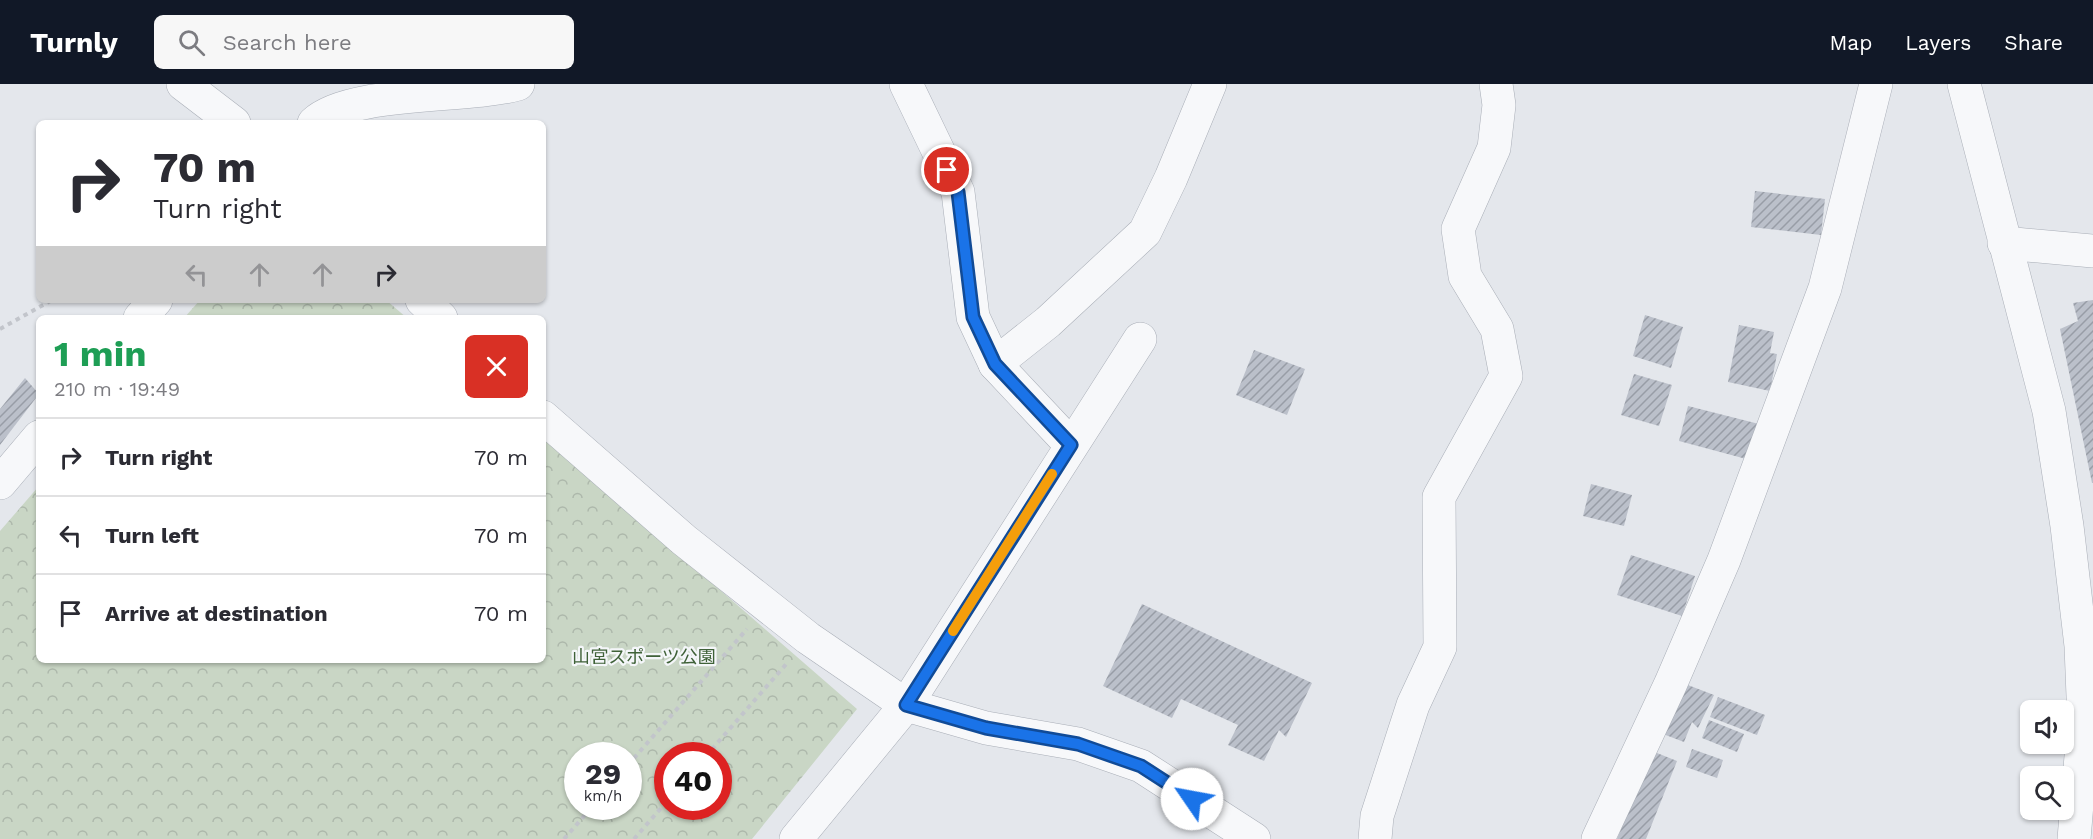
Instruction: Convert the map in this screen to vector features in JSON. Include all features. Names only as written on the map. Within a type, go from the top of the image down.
[{"type":"street","points":[[183,84],[230,120]]},
{"type":"street","points":[[317,120],[324,114],[357,103],[519,84]]},
{"type":"street","points":[[906,84],[958,192],[973,317],[995,364],[1071,445]]},
{"type":"street","points":[[995,364],[1048,322],[1144,232],[1171,178],[1210,84]]},
{"type":"street","points":[[1375,839],[1377,816],[1413,705],[1440,647],[1439,497],[1506,376],[1497,329],[1465,276],[1458,229],[1494,148],[1499,105],[1496,84]]},
{"type":"street","points":[[1598,839],[1671,683],[1724,560],[1825,288],[1876,84]]},
{"type":"street","points":[[1964,84],[2049,411],[2089,721],[2074,839]]},
{"type":"street","points":[[2004,243],[2093,251]]},
{"type":"street","points":[[143,315],[153,303]]},
{"type":"street","points":[[425,303],[438,315]]},
{"type":"street","points":[[796,839],[906,705],[1140,339]]},
{"type":"street","points":[[546,420],[684,540],[808,638],[906,705],[986,728],[1078,744],[1141,766],[1254,839]]},
{"type":"street","points":[[0,483],[36,441]]},
{"type":"path","points":[[0,329],[47,303]]},
{"type":"path","points":[[642,749],[768,605]]},
{"type":"path","points":[[718,742],[808,638]]},
{"type":"path","points":[[634,839],[654,817]]},
{"type":"path","points":[[564,839],[581,820]]},
{"type":"green space","points":[[197,303],[390,303],[404,315],[187,315]]},
{"type":"green space","name":"山宮スポーツ公園","points":[[546,439],[857,709],[752,839],[0,839],[0,531],[36,489],[36,663],[546,663]]},
{"type":"building","points":[[1755,191],[1825,199],[1821,235],[1751,227]]},
{"type":"building","points":[[2093,300],[2092,483],[2060,329],[2078,321],[2073,303]]},
{"type":"building","points":[[1645,315],[1683,327],[1671,368],[1633,356]]},
{"type":"building","points":[[1739,325],[1774,332],[1770,353],[1777,354],[1770,391],[1728,382]]},
{"type":"building","points":[[1254,350],[1305,369],[1287,415],[1236,395]]},
{"type":"building","points":[[1634,374],[1672,385],[1659,426],[1621,415]]},
{"type":"building","points":[[25,378],[36,391],[36,398],[0,445],[0,409]]},
{"type":"building","points":[[1688,406],[1759,424],[1750,460],[1679,441]]},
{"type":"building","points":[[1591,484],[1632,495],[1624,526],[1583,516]]},
{"type":"building","points":[[1631,555],[1695,576],[1682,616],[1617,595]]},
{"type":"building","points":[[1142,604],[1312,683],[1286,737],[1279,730],[1264,761],[1228,745],[1238,725],[1181,699],[1172,718],[1103,686]]},
{"type":"building","points":[[1680,682],[1714,695],[1698,728],[1692,722],[1684,742],[1663,734]]},
{"type":"building","points":[[1718,697],[1765,715],[1757,735],[1710,717]]},
{"type":"building","points":[[1709,720],[1744,734],[1737,752],[1702,738]]},
{"type":"building","points":[[1692,749],[1723,760],[1717,778],[1686,767]]},
{"type":"building","points":[[1652,751],[1677,761],[1646,839],[1617,839]]},
{"type":"slow traffic","points":[[953,631],[1052,474]]},
{"type":"route","points":[[947,170],[958,192],[973,317],[995,364],[1071,445],[906,705],[986,728],[1078,744],[1141,766],[1192,799]]}]
